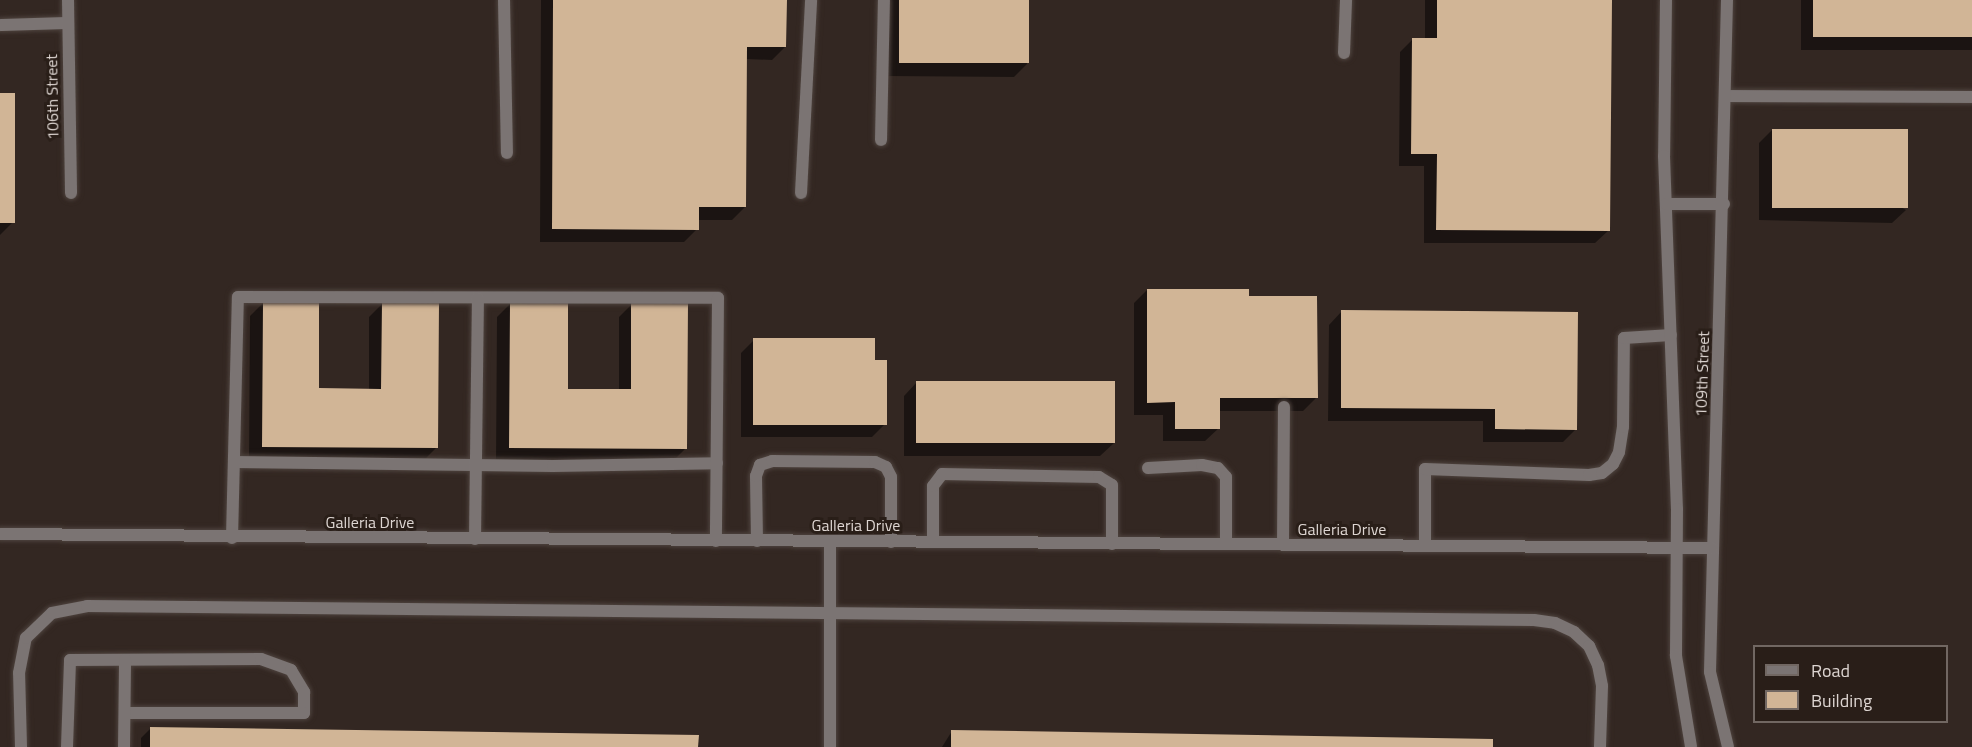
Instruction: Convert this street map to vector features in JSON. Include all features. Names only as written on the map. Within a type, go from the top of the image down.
[{"type":"street","name":"106th Street","points":[[68,0],[71,193]]},
{"type":"street","points":[[504,0],[507,153]]},
{"type":"street","points":[[801,193],[811,0]]},
{"type":"street","points":[[881,140],[884,0]]},
{"type":"street","points":[[1344,53],[1346,0]]},
{"type":"street","name":"109th Street","points":[[1666,0],[1666,204],[1676,548],[1676,656],[1691,747]]},
{"type":"street","name":"109th Street","points":[[1727,0],[1724,204],[1710,672],[1728,747]]},
{"type":"street","points":[[0,25],[68,23]]},
{"type":"street","points":[[1725,96],[1972,97]]},
{"type":"street","points":[[1666,204],[1724,204]]},
{"type":"street","points":[[232,538],[238,297],[718,298],[716,541]]},
{"type":"street","points":[[475,539],[478,298]]},
{"type":"street","points":[[1425,546],[1425,469],[1589,475],[1602,473],[1613,464],[1619,452],[1623,427],[1624,338],[1671,335]]},
{"type":"street","points":[[1283,545],[1284,407]]},
{"type":"street","points":[[758,541],[756,476],[760,465],[772,461],[875,462],[886,467],[891,477],[891,542]]},
{"type":"street","points":[[234,462],[717,463]]},
{"type":"street","points":[[1148,468],[1202,465],[1218,468],[1226,477],[1226,544]]},
{"type":"street","points":[[933,542],[933,486],[942,474],[1099,477],[1112,485],[1112,544]]},
{"type":"street","name":"Galleria Drive","points":[[0,534],[232,538],[1712,548]]},
{"type":"street","points":[[830,542],[830,747]]},
{"type":"street","points":[[21,747],[20,655],[37,624],[69,607],[830,613],[1555,623],[1574,632],[1589,646],[1598,665],[1602,686],[1600,747]]},
{"type":"street","points":[[67,747],[70,660],[261,659],[278,662],[299,679],[304,692],[304,713],[125,713]]},
{"type":"street","points":[[124,747],[125,660]]},
{"type":"building","points":[[553,0],[787,0],[786,47],[747,47],[746,207],[699,207],[699,230],[552,229]]},
{"type":"building","points":[[899,0],[1029,0],[1029,63],[899,63]]},
{"type":"building","points":[[1437,0],[1612,0],[1610,231],[1436,230],[1437,154],[1411,154],[1412,38],[1437,38]]},
{"type":"building","points":[[1813,0],[1972,0],[1972,37],[1813,37]]},
{"type":"building","points":[[0,93],[15,93],[15,223],[0,223]]},
{"type":"building","points":[[1772,129],[1908,129],[1908,208],[1772,208]]},
{"type":"building","points":[[1147,289],[1249,289],[1249,296],[1317,296],[1318,398],[1220,398],[1220,429],[1175,429],[1175,402],[1147,403]]},
{"type":"building","points":[[263,302],[319,302],[319,388],[381,389],[382,302],[439,303],[438,448],[262,447]]},
{"type":"building","points":[[510,302],[568,302],[568,389],[631,389],[631,303],[688,303],[687,449],[509,448]]},
{"type":"building","points":[[1341,310],[1578,312],[1577,430],[1495,429],[1495,409],[1341,408]]},
{"type":"building","points":[[753,338],[875,338],[875,360],[887,360],[887,425],[753,425]]},
{"type":"building","points":[[916,381],[1115,381],[1115,443],[916,443]]},
{"type":"building","points":[[150,727],[699,735],[698,747],[150,747]]},
{"type":"building","points":[[951,730],[1493,739],[1493,747],[951,747]]}]
